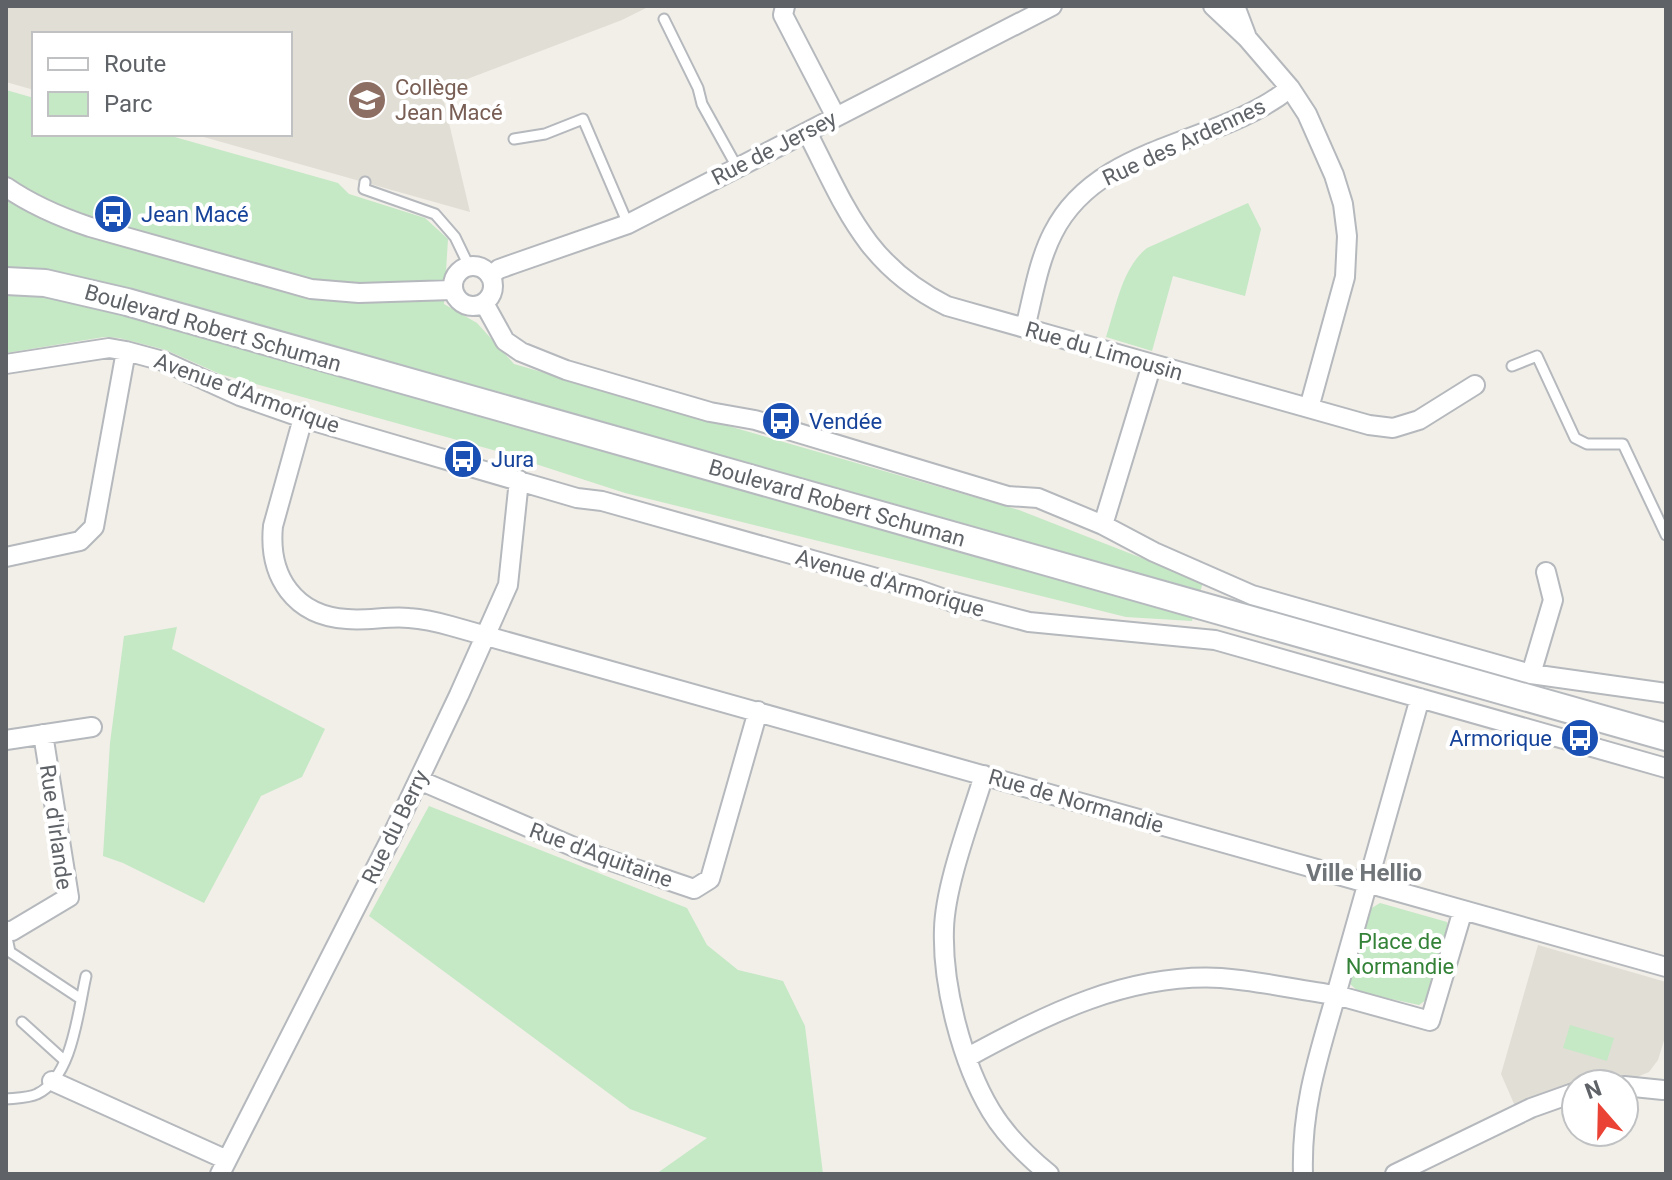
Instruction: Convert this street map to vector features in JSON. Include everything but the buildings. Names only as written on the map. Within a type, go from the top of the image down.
[{"type":"main road","name":"Boulevard Robert Schuman","points":[[6,281],[45,283],[127,302],[1666,737]]},
{"type":"street","points":[[785,6],[783,15],[836,117]]},
{"type":"street","name":"Rue de Jersey","points":[[490,276],[499,269],[628,224],[1052,6]]},
{"type":"street","points":[[1213,6],[1247,38],[1290,88],[1307,114],[1334,175],[1343,204],[1347,236],[1345,277],[1309,408]]},
{"type":"street","points":[[1235,6],[1247,38]]},
{"type":"street","name":"Rue des Ardennes","points":[[1025,328],[1052,235],[1078,198],[1099,180],[1127,164],[1268,106],[1290,88]]},
{"type":"street","name":"Rue du Limousin","points":[[807,132],[861,233],[881,260],[902,280],[947,306],[1369,425],[1393,428],[1419,420],[1475,385]]},
{"type":"street","points":[[6,187],[56,215],[90,227],[311,289],[359,293],[452,290]]},
{"type":"street","points":[[469,266],[481,268],[490,276],[493,288],[484,303],[478,306],[459,302],[452,290],[458,272],[469,266]]},
{"type":"street","points":[[484,303],[505,341],[521,352],[566,370],[710,412],[735,414],[845,445],[868,456],[1008,496],[1038,498],[1252,595],[1531,674],[1666,693]]},
{"type":"street","points":[[6,364],[109,348],[126,351],[94,527],[80,541],[6,557]]},
{"type":"street","name":"Avenue d'Armorique","points":[[126,351],[163,361],[240,396],[303,418],[577,498],[618,505],[950,601],[1029,622],[1215,640],[1666,768]]},
{"type":"street","points":[[1103,525],[1152,364]]},
{"type":"street","name":"Rue de Normandie","points":[[303,418],[273,526],[272,544],[274,562],[282,580],[295,598],[315,613],[349,620],[408,617],[430,621],[1666,967]]},
{"type":"street","name":"Rue du Berry","points":[[52,1081],[224,1167],[419,780],[508,585],[519,480]]},
{"type":"street","points":[[1531,674],[1553,600],[1546,572]]},
{"type":"street","points":[[1303,1174],[1302,1142],[1308,1093],[1420,698]]},
{"type":"street","name":"Rue d'Aquitaine","points":[[419,780],[588,853],[694,889],[710,879],[758,711]]},
{"type":"street","points":[[6,740],[92,727]]},
{"type":"street","name":"Rue d'Irlande","points":[[6,932],[69,897],[43,734]]},
{"type":"street","points":[[984,775],[954,874],[943,927],[945,973],[954,1017],[974,1077],[991,1111],[1027,1156],[1049,1174]]},
{"type":"street","points":[[968,1057],[1064,1007],[1123,988],[1170,980],[1217,978],[1259,981],[1336,995],[1430,1021],[1463,910]]},
{"type":"street","points":[[1640,1088],[1665,1090]]},
{"type":"street","points":[[1395,1174],[1531,1108],[1560,1098]]},
{"type":"lane","points":[[664,19],[698,88],[702,104],[737,167]]},
{"type":"lane","points":[[514,139],[545,134],[583,119],[628,224]]},
{"type":"lane","points":[[365,182],[364,189],[435,214],[455,237],[469,266]]},
{"type":"lane","points":[[435,214],[436,202]]},
{"type":"lane","points":[[1512,366],[1537,356],[1575,438],[1587,444],[1623,444],[1666,535]]},
{"type":"lane","points":[[6,932],[10,952],[81,999]]},
{"type":"lane","points":[[6,1099],[37,1094],[52,1081],[68,1056],[86,976]]},
{"type":"lane","points":[[22,1022],[65,1061]]},
{"type":"shaded area","name":"Collège Jean Macé","points":[[6,6],[650,6],[622,20],[441,89],[470,212],[200,136],[292,136],[292,32],[32,32],[32,89],[6,82]]},
{"type":"shaded area","points":[[1538,945],[1666,982],[1666,1034],[1658,1060],[1649,1072],[1640,1076],[1640,1068],[1560,1068],[1560,1088],[1515,1106],[1501,1074]]},
{"type":"green space","points":[[6,90],[32,97],[32,136],[171,136],[338,183],[349,194],[425,218],[448,239],[444,304],[477,323],[514,364],[1019,510],[1203,582],[1192,621],[1126,617],[625,493],[493,450],[220,374],[166,350],[119,338],[104,337],[6,353]]},
{"type":"green space","points":[[1248,203],[1261,229],[1245,296],[1173,276],[1152,351],[1106,337],[1126,277],[1138,256],[1147,248]]},
{"type":"green space","points":[[177,627],[172,649],[325,729],[302,777],[261,796],[204,903],[103,856],[110,743],[124,636]]},
{"type":"green space","points":[[429,806],[687,908],[707,945],[738,970],[783,981],[805,1026],[823,1174],[656,1174],[707,1138],[630,1109],[369,916]]},
{"type":"green space","name":"Place de Normandie","points":[[1380,903],[1447,922],[1449,935],[1426,1000],[1419,1005],[1359,992],[1350,984],[1370,909]]},
{"type":"green space","points":[[1570,1025],[1614,1038],[1607,1061],[1563,1048]]},
{"type":"place","name":"Collège Jean Macé","points":[[367,100]]},
{"type":"place","name":"Jean Macé","points":[[113,214]]},
{"type":"place","name":"Vendée","points":[[781,421]]},
{"type":"place","name":"Jura","points":[[463,459]]},
{"type":"place","name":"Armorique","points":[[1580,738]]},
{"type":"district","name":"Ville Hellio","points":[[1364,873]]}]
